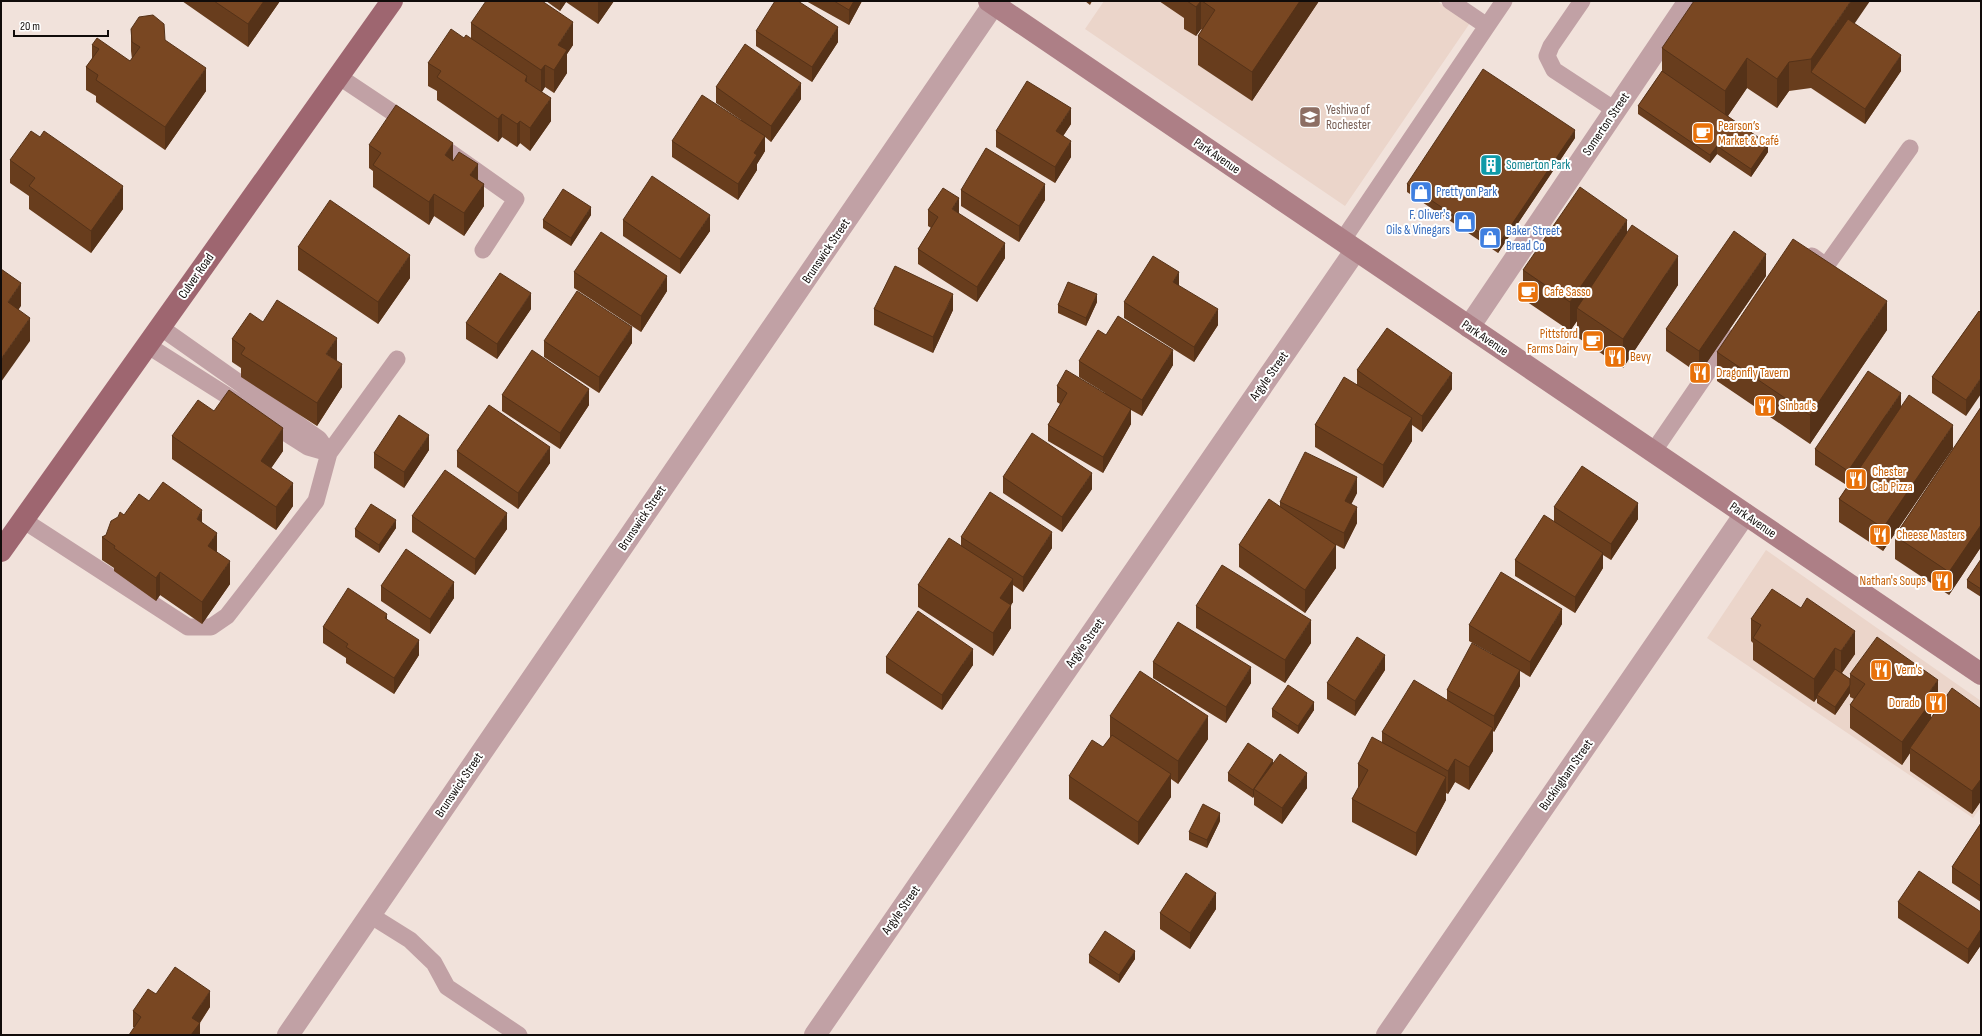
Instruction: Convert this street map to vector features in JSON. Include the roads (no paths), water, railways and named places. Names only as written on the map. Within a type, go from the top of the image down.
[{"type":"main road","name":"Culver Road","points":[[1,551],[392,1]]},
{"type":"street","name":"Somerton Street","points":[[1469,327],[1689,1]]},
{"type":"street","name":"Park Avenue","points":[[993,2],[1348,246],[1981,674]]},
{"type":"street","name":"Brunswick Street","points":[[288,1035],[993,2]]},
{"type":"street","name":"Argyle Street","points":[[815,1035],[1348,246]]},
{"type":"street","name":"Buckingham Street","points":[[1387,1035],[1745,514]]},
{"type":"lane","points":[[1450,1],[1487,26]]},
{"type":"lane","points":[[1348,246],[1504,1]]},
{"type":"lane","points":[[1582,1],[1547,56],[1554,70],[1615,110]]},
{"type":"lane","points":[[338,76],[377,101],[516,199],[482,250]]},
{"type":"lane","points":[[1798,246],[1826,266],[1910,148]]},
{"type":"lane","points":[[160,327],[319,439],[330,453]]},
{"type":"lane","points":[[1653,452],[1722,348],[1740,327]]},
{"type":"lane","points":[[147,345],[308,447],[330,453]]},
{"type":"lane","points":[[23,520],[188,626],[211,626],[227,616],[316,501],[330,453],[397,359]]},
{"type":"lane","points":[[370,915],[410,940],[434,963],[447,987],[519,1035]]},
{"type":"place","name":"Yeshiva of Rochester","points":[[1310,117]]},
{"type":"place","name":"Pearson’s Market & Café","points":[[1703,133]]},
{"type":"place","name":"Somerton Park","points":[[1491,165]]},
{"type":"place","name":"Pretty on Park","points":[[1421,192]]},
{"type":"place","name":"F. Oliver's Oils & Vinegars","points":[[1465,222]]},
{"type":"place","name":"Baker Street Bread Co","points":[[1490,238]]},
{"type":"place","name":"Cafe Sasso","points":[[1528,292]]},
{"type":"place","name":"Pittsford Farms Dairy","points":[[1593,341]]},
{"type":"place","name":"Bevy","points":[[1615,357]]},
{"type":"place","name":"Dragonfly Tavern","points":[[1700,373]]},
{"type":"place","name":"Sinbad's","points":[[1765,406]]},
{"type":"place","name":"Chester Cab Pizza","points":[[1856,479]]},
{"type":"place","name":"Cheese Masters","points":[[1880,535]]},
{"type":"place","name":"Nathan's Soups","points":[[1942,581]]},
{"type":"place","name":"Vern's","points":[[1881,670]]},
{"type":"place","name":"Dorado","points":[[1936,703]]}]
